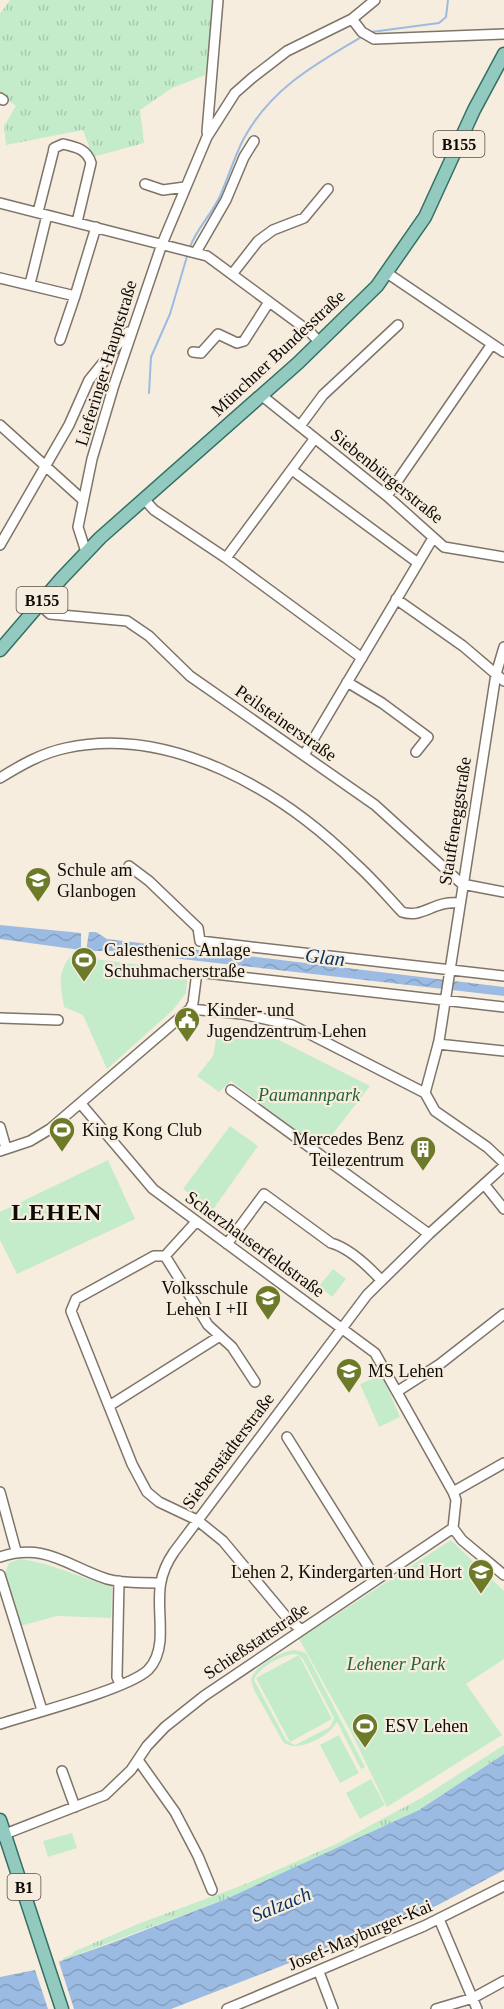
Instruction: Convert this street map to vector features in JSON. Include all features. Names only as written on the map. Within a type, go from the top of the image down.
[{"type":"main road","name":"Münchner Bundesstraße","points":[[86,552],[320,343],[387,273],[414,234],[504,54]]},
{"type":"main road","name":"B155","points":[[0,650],[86,552]]},
{"type":"main road","name":"B1","points":[[0,1820],[2,1836],[62,2009]]},
{"type":"street","points":[[207,137],[218,0]]},
{"type":"street","name":"Lieferinger Hauptstraße","points":[[86,552],[78,527],[104,420],[162,244],[207,137],[235,93],[252,78],[287,51],[352,19],[375,0]]},
{"type":"street","points":[[352,19],[365,34],[374,39],[504,34]]},
{"type":"street","points":[[192,251],[226,200],[244,157],[254,141]]},
{"type":"street","points":[[30,284],[54,148],[63,144],[81,149],[88,154],[90,163],[77,222]]},
{"type":"street","points":[[145,183],[163,190],[185,187]]},
{"type":"street","points":[[233,273],[258,241],[273,230],[304,218],[328,189]]},
{"type":"street","points":[[0,203],[192,251],[233,273],[320,343]]},
{"type":"street","points":[[60,340],[96,227]]},
{"type":"street","points":[[387,273],[504,352]]},
{"type":"street","points":[[0,278],[75,296]]},
{"type":"street","points":[[193,352],[201,353],[218,334],[239,343],[245,340],[268,301]]},
{"type":"street","points":[[300,426],[323,395],[398,325]]},
{"type":"street","points":[[0,545],[46,466],[89,380],[133,327]]},
{"type":"street","points":[[387,496],[492,344]]},
{"type":"street","name":"Siebenbürgerstraße","points":[[261,395],[387,496],[444,547],[504,557]]},
{"type":"street","points":[[0,425],[83,500]]},
{"type":"street","points":[[226,558],[315,438]]},
{"type":"street","points":[[292,470],[418,563]]},
{"type":"street","points":[[144,499],[154,510],[226,558],[362,658]]},
{"type":"street","points":[[304,755],[433,538]]},
{"type":"street","points":[[396,599],[463,646],[504,681]]},
{"type":"street","name":"Peilsteinerstraße","points":[[39,604],[50,614],[121,621],[149,636],[184,672],[375,805],[462,884]]},
{"type":"street","name":"Stauffeneggstraße","points":[[425,1093],[446,1001],[459,903],[496,674],[504,647]]},
{"type":"street","points":[[348,682],[428,736],[416,752]]},
{"type":"street","points":[[0,778],[27,762],[64,748],[123,743],[162,748],[222,770],[264,792],[315,828],[346,855],[402,912],[418,914],[440,903],[459,903]]},
{"type":"street","points":[[129,866],[149,881],[198,928],[200,941],[449,972],[504,976]]},
{"type":"street","points":[[462,884],[501,890],[504,879]]},
{"type":"street","points":[[0,1127],[3,1149],[36,1138],[81,1104],[190,1009],[193,1003],[196,972],[504,1007]]},
{"type":"street","points":[[190,1009],[242,1014],[292,1025],[329,1041],[425,1093],[435,1111],[487,1147],[504,1164]]},
{"type":"street","points":[[0,1018],[58,1020]]},
{"type":"street","points":[[438,1044],[504,1051]]},
{"type":"street","points":[[231,1090],[429,1234]]},
{"type":"street","name":"Scherzhauserfeldstraße","points":[[81,1104],[153,1189],[195,1223],[375,1353],[453,1492]]},
{"type":"street","name":"Siebenstädterstraße","points":[[0,1724],[138,1677],[155,1661],[160,1643],[159,1583],[163,1567],[342,1327],[381,1280],[504,1164]]},
{"type":"street","points":[[484,1184],[504,1209]]},
{"type":"street","points":[[227,1244],[264,1194],[330,1244],[338,1245],[371,1269],[381,1280]]},
{"type":"street","points":[[195,1223],[165,1256],[154,1256],[76,1299],[71,1311],[135,1470],[147,1492],[159,1502],[197,1520],[223,1541],[276,1605],[302,1629]]},
{"type":"street","points":[[165,1256],[208,1325],[232,1347],[255,1382]]},
{"type":"street","points":[[398,1391],[440,1364],[504,1314]]},
{"type":"street","points":[[109,1406],[220,1336]]},
{"type":"street","points":[[287,1437],[376,1579]]},
{"type":"street","points":[[504,1463],[453,1492],[456,1500],[453,1528],[462,1540],[504,1575]]},
{"type":"street","points":[[0,1492],[16,1551]]},
{"type":"street","name":"Schießstattstraße","points":[[2,1836],[105,1795],[165,1727],[286,1639],[453,1528]]},
{"type":"street","points":[[0,1557],[16,1551],[54,1555],[94,1574],[119,1581],[159,1583]]},
{"type":"street","points":[[0,1575],[42,1710]]},
{"type":"street","points":[[119,1581],[117,1677],[120,1684]]},
{"type":"street","points":[[276,1605],[287,1628],[286,1639]]},
{"type":"street","points":[[138,1760],[175,1812],[198,1856],[212,1890]]},
{"type":"street","points":[[62,1771],[75,1807]]},
{"type":"street","name":"Josef-Mayburger-Kai","points":[[227,2009],[439,1919],[504,1886]]},
{"type":"street","points":[[439,1919],[477,2009]]},
{"type":"street","points":[[318,1972],[333,2009]]},
{"type":"street","points":[[436,2009],[473,1998],[504,1981]]},
{"type":"green space","points":[[10,0],[217,0],[208,74],[172,88],[140,110],[144,143],[93,157],[83,130],[6,145],[4,126],[16,106],[0,95],[0,14]]},
{"type":"green space","points":[[71,956],[188,971],[186,993],[173,1010],[107,1069],[83,1015],[64,1007],[61,974]]},
{"type":"green space","name":"Paumannpark","points":[[218,1028],[259,1034],[281,1041],[370,1086],[321,1149],[231,1081],[219,1092],[197,1076],[213,1056]]},
{"type":"green space","points":[[230,1126],[258,1146],[212,1211],[183,1189]]},
{"type":"green space","points":[[108,1160],[135,1219],[17,1274],[0,1240],[0,1212]]},
{"type":"green space","points":[[333,1269],[346,1279],[332,1297],[319,1286]]},
{"type":"green space","points":[[382,1375],[400,1417],[379,1427],[360,1384]]},
{"type":"green space","name":"Lehener Park","points":[[451,1540],[504,1591],[504,1659],[466,1684],[502,1735],[387,1807],[351,1732],[299,1639]]},
{"type":"green space","points":[[20,1559],[55,1567],[112,1587],[111,1618],[57,1616],[20,1626],[5,1573],[9,1563]]},
{"type":"green space","points":[[289,1651],[306,1653],[365,1767],[361,1769],[337,1722],[328,1733],[313,1742],[296,1746],[283,1742],[254,1690],[251,1680],[263,1665]],"holes":[[[294,1654],[303,1659],[334,1718],[330,1727],[295,1745],[286,1740],[254,1680],[265,1667],[283,1657]]]},
{"type":"green space","points":[[299,1655],[332,1719],[290,1742],[256,1678]]},
{"type":"green space","points":[[339,1735],[359,1773],[340,1783],[320,1745]]},
{"type":"green space","points":[[504,1745],[504,1754],[419,1810],[226,1899],[63,1960],[73,1952],[138,1924],[243,1885],[336,1844],[423,1797]]},
{"type":"green space","points":[[371,1779],[385,1805],[360,1819],[346,1793]]},
{"type":"green space","points":[[72,1833],[77,1848],[48,1857],[43,1841]]},
{"type":"water","points":[[0,925],[81,933],[81,950],[0,939]]},
{"type":"water","points":[[89,932],[96,932],[107,939],[504,987],[504,996],[111,951],[86,951]]},
{"type":"water","name":"Salzach","points":[[504,1754],[504,1870],[436,1906],[171,2009],[0,2009],[0,1977],[35,1970],[226,1899],[419,1810]]},
{"type":"pier","points":[[58,1959],[74,2009],[48,2009],[34,1967]]},
{"type":"waterway","points":[[371,32],[439,23],[446,17],[448,0]]},
{"type":"waterway","points":[[190,247],[220,196],[243,140],[266,106],[295,79],[363,36]]},
{"type":"waterway","points":[[149,393],[151,357],[170,314],[188,253]]},
{"type":"place","name":"Schule am Glanbogen","points":[[38,903]]},
{"type":"place","name":"Calesthenics Anlage Schuhmacherstraße","points":[[84,983]]},
{"type":"place","name":"Kinder- und Jugendzentrum Lehen","points":[[187,1043]]},
{"type":"place","name":"King Kong Club","points":[[62,1153]]},
{"type":"place","name":"Mercedes Benz Teilezentrum","points":[[423,1172]]},
{"type":"place","name":"Volksschule Lehen I +II","points":[[268,1321]]},
{"type":"place","name":"MS Lehen","points":[[349,1394]]},
{"type":"place","name":"Lehen 2, Kindergarten und Hort","points":[[481,1595]]},
{"type":"place","name":"ESV Lehen","points":[[365,1749]]},
{"type":"district","name":"LEHEN","points":[[57,1212]]},
{"type":"water label","name":"Glan","points":[[325,957]]}]
